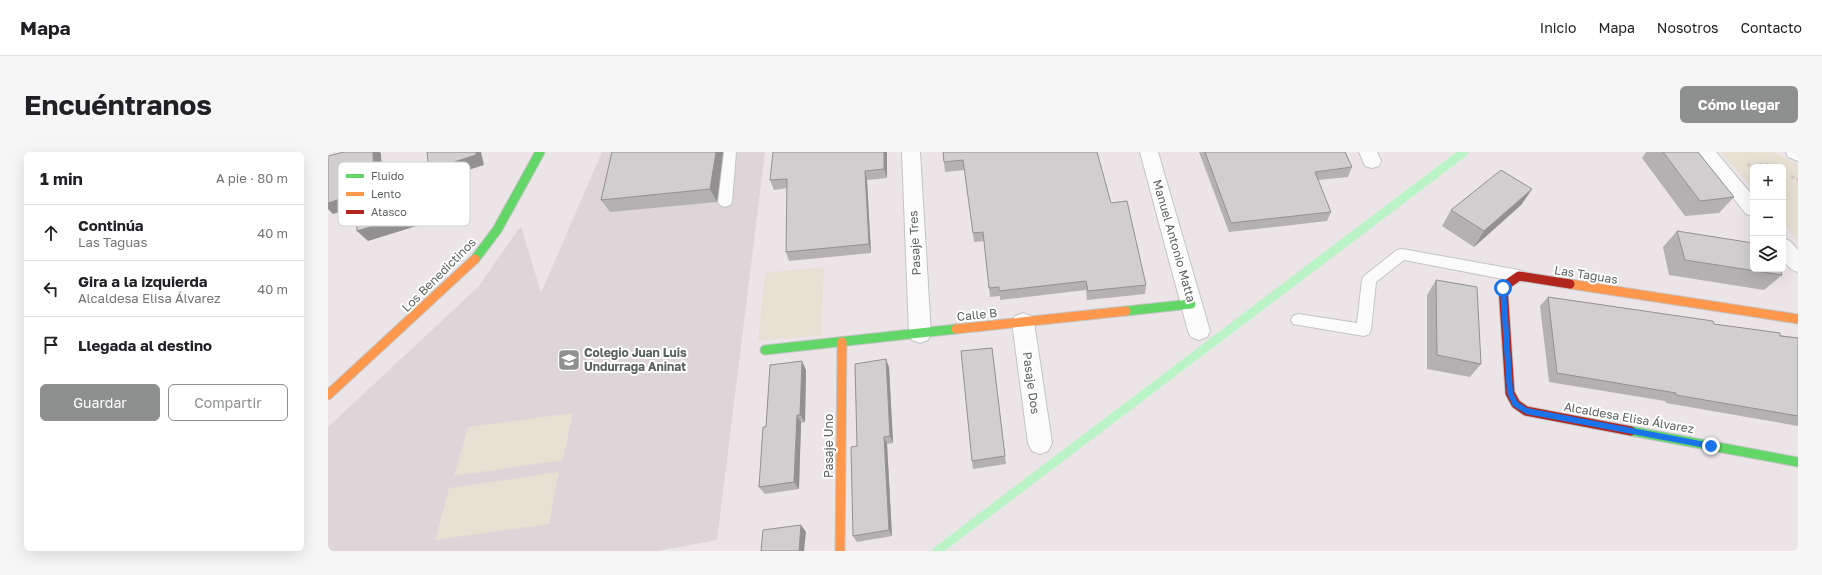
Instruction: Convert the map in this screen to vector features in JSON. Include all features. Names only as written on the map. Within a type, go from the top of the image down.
[{"type":"street","name":"Los Benedictinos","points":[[328,395],[472,263],[497,230],[540,152]]},
{"type":"street","name":"Pasaje Tres","points":[[911,152],[920,334]]},
{"type":"street","name":"Manuel Antonio Matta","points":[[1149,152],[1199,331]]},
{"type":"street","points":[[1706,152],[1750,205]]},
{"type":"street","points":[[1786,250],[1798,264]]},
{"type":"street","name":"Las Taguas","points":[[1519,276],[1798,319]]},
{"type":"street","name":"Alcaldesa Elisa Álvarez","points":[[1519,276],[1503,288],[1510,393],[1516,404],[1526,411],[1798,462]]},
{"type":"street","name":"Calle B","points":[[765,350],[1191,304]]},
{"type":"street","name":"Pasaje Dos","points":[[1023,322],[1040,443]]},
{"type":"street","name":"Pasaje Uno","points":[[840,551],[842,342]]},
{"type":"lane","points":[[725,202],[730,152]]},
{"type":"lane","points":[[1298,320],[1364,330],[1368,280],[1402,254],[1519,276]]},
{"type":"path","points":[[1744,166],[1750,165]]},
{"type":"shaded area","name":"Colegio Juan Luis Undurraga Aninat","points":[[602,152],[765,152],[717,540],[657,551],[328,551],[328,427],[478,287],[521,226],[541,293]]},
{"type":"shaded area","points":[[1773,152],[1798,165],[1798,241],[1786,227],[1786,164],[1750,164],[1750,186],[1721,153]]},
{"type":"shaded area","points":[[824,267],[821,335],[758,341],[765,273]]},
{"type":"shaded area","points":[[573,413],[563,460],[454,476],[468,427]]},
{"type":"shaded area","points":[[559,472],[549,524],[435,540],[449,488]]},
{"type":"building","points":[[344,152],[373,152],[373,162],[338,162],[338,200],[328,203],[328,156]]},
{"type":"building","points":[[427,152],[476,152],[476,155],[454,162],[428,162]]},
{"type":"building","points":[[612,152],[716,152],[710,189],[601,200]]},
{"type":"building","points":[[773,152],[884,152],[884,169],[865,171],[869,244],[786,252],[787,179],[770,180]]},
{"type":"building","points":[[943,152],[1097,152],[1111,203],[1127,201],[1146,285],[1088,291],[1086,281],[999,291],[999,287],[989,288],[983,232],[973,233],[963,160],[944,162]]},
{"type":"building","points":[[1205,152],[1345,152],[1352,167],[1315,172],[1331,212],[1231,223]]},
{"type":"building","points":[[1663,152],[1698,152],[1734,197],[1700,201]]},
{"type":"building","points":[[1501,170],[1532,189],[1484,231],[1451,210]]},
{"type":"building","points":[[357,226],[374,226],[357,231]]},
{"type":"building","points":[[1677,231],[1750,243],[1750,270],[1685,260]]},
{"type":"building","points":[[1763,272],[1781,272],[1782,275]]},
{"type":"building","points":[[1436,280],[1477,287],[1481,364],[1437,355]]},
{"type":"building","points":[[1548,297],[1713,321],[1714,324],[1780,333],[1780,336],[1798,338],[1798,416],[1676,395],[1676,393],[1557,373]]},
{"type":"building","points":[[992,348],[1005,456],[972,461],[961,351]]},
{"type":"building","points":[[886,359],[890,436],[884,437],[889,530],[853,536],[851,447],[857,446],[855,364]]},
{"type":"building","points":[[802,361],[800,415],[797,415],[794,482],[759,487],[763,427],[766,427],[770,365]]},
{"type":"building","points":[[801,525],[799,551],[761,551],[763,530]]},
{"type":"waterway","points":[[937,551],[1464,152]]},
{"type":"traffic: fast","points":[[475,259],[497,230],[540,152]]},
{"type":"traffic: fast","points":[[1126,311],[1191,304]]},
{"type":"traffic: fast","points":[[765,350],[956,329]]},
{"type":"traffic: fast","points":[[1631,431],[1798,462]]},
{"type":"traffic: slow","points":[[328,395],[475,259]]},
{"type":"traffic: slow","points":[[1570,284],[1798,319]]},
{"type":"traffic: slow","points":[[956,329],[1126,311]]},
{"type":"traffic: slow","points":[[840,551],[842,342]]},
{"type":"traffic: jam","points":[[1570,284],[1519,276],[1503,287],[1510,393],[1516,404],[1526,411],[1631,431]]},
{"type":"place","name":"Colegio Juan Luis Undurraga Aninat","points":[[569,360]]},
{"type":"route","points":[[1503,288],[1510,393],[1516,404],[1526,411],[1539,414],[1711,446]]}]
